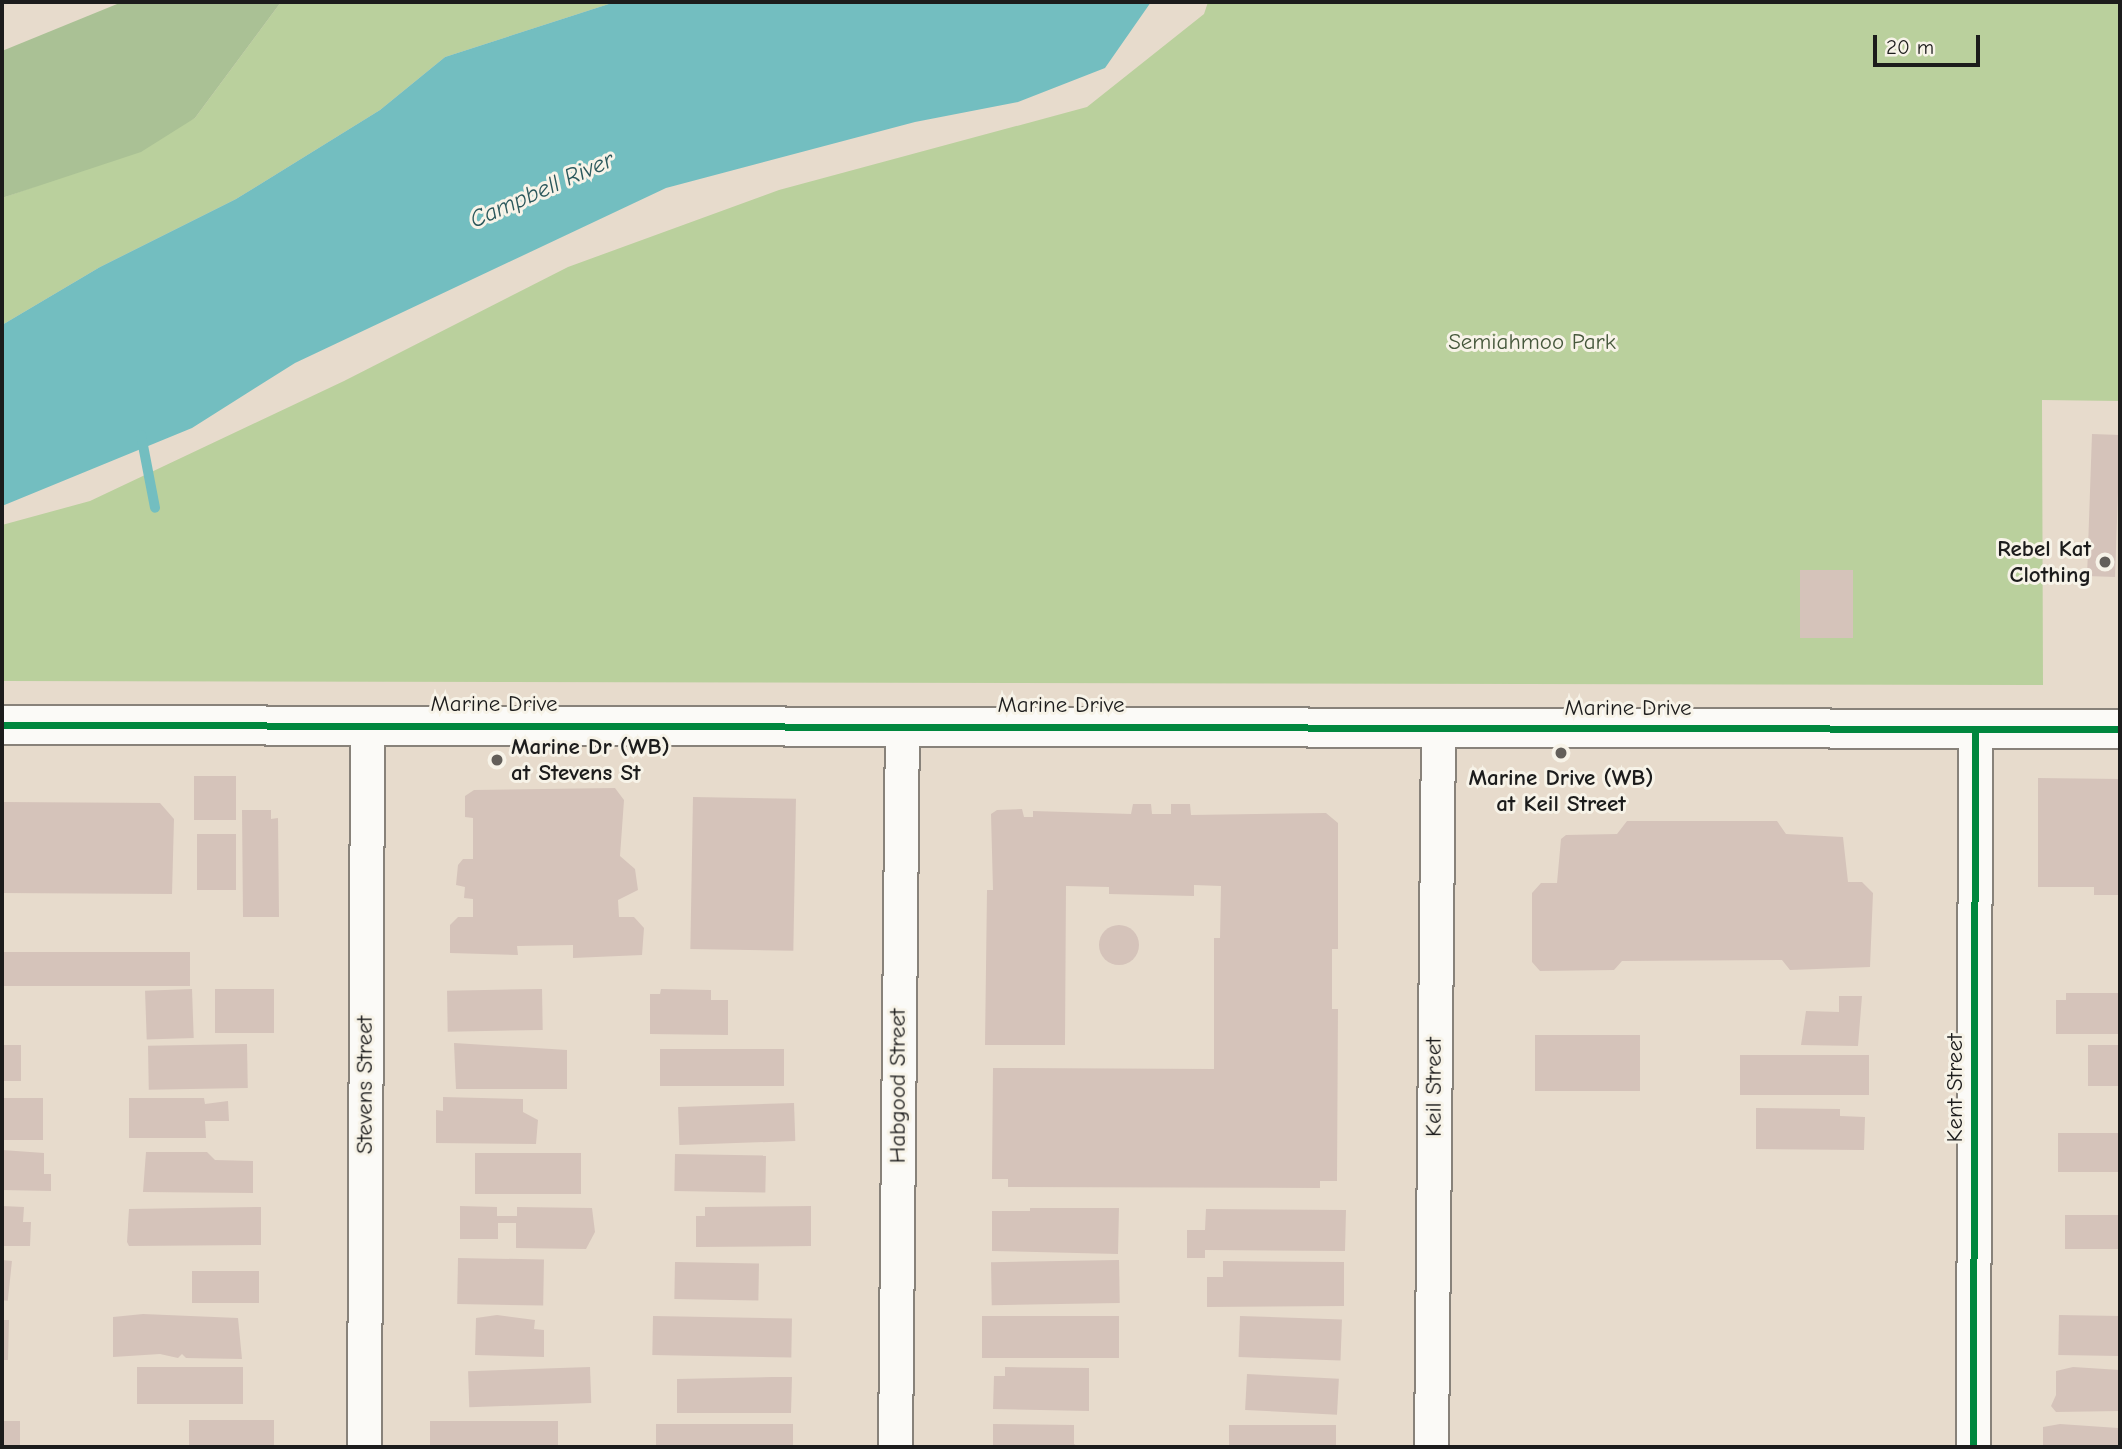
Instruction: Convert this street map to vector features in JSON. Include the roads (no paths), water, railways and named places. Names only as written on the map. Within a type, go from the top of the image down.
[{"type":"street","name":"Stevens Street","points":[[363,1447],[368,724]]},
{"type":"street","name":"Marine Drive","points":[[2,725],[902,724],[2120,729]]},
{"type":"street","name":"Habgood Street","points":[[895,1447],[902,724]]},
{"type":"street","name":"Keil Street","points":[[1431,1447],[1438,726]]},
{"type":"street","name":"Kent Street","points":[[1973,1447],[1975,729]]},
{"type":"water","name":"Campbell River","points":[[615,2],[1151,2],[1105,68],[1018,102],[915,122],[666,188],[295,363],[192,428],[2,506],[2,325],[100,267],[236,199],[380,110],[445,57]]},
{"type":"waterway","points":[[141,435],[155,508]]},
{"type":"place","name":"Rebel Kat Clothing","points":[[2105,562]]},
{"type":"place","name":"Marine Drive (WB) at Keil Street","points":[[1561,753]]},
{"type":"place","name":"Marine Dr (WB) at Stevens St","points":[[497,760]]},
{"type":"park label","name":"Semiahmoo Park","points":[[1532,342]]}]
